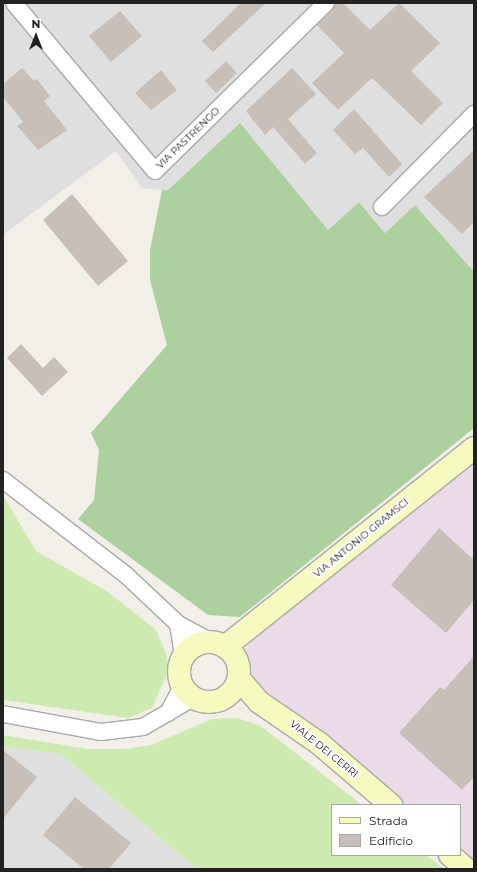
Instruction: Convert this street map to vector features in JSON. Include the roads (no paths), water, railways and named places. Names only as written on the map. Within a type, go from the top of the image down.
[{"type":"street","name":"VIA PASTRENGO","points":[[14,3],[155,171],[326,3]]},
{"type":"street","points":[[382,207],[474,114]]},
{"type":"street","name":"VIA ANTONIO GRAMSCI","points":[[224,699],[236,688],[228,656],[248,629],[474,448]]},
{"type":"street","points":[[3,480],[126,575],[178,624],[228,656]]},
{"type":"street","points":[[178,624],[183,656],[178,671],[187,693],[208,703],[224,699],[258,702]]},
{"type":"street","points":[[183,656],[195,645],[228,656]]},
{"type":"street","name":"VIALE DEI CERRI","points":[[228,656],[258,702],[320,744],[390,804]]},
{"type":"street","points":[[3,714],[101,732],[143,727],[168,713],[187,693]]},
{"type":"street","points":[[451,856],[466,869]]}]
